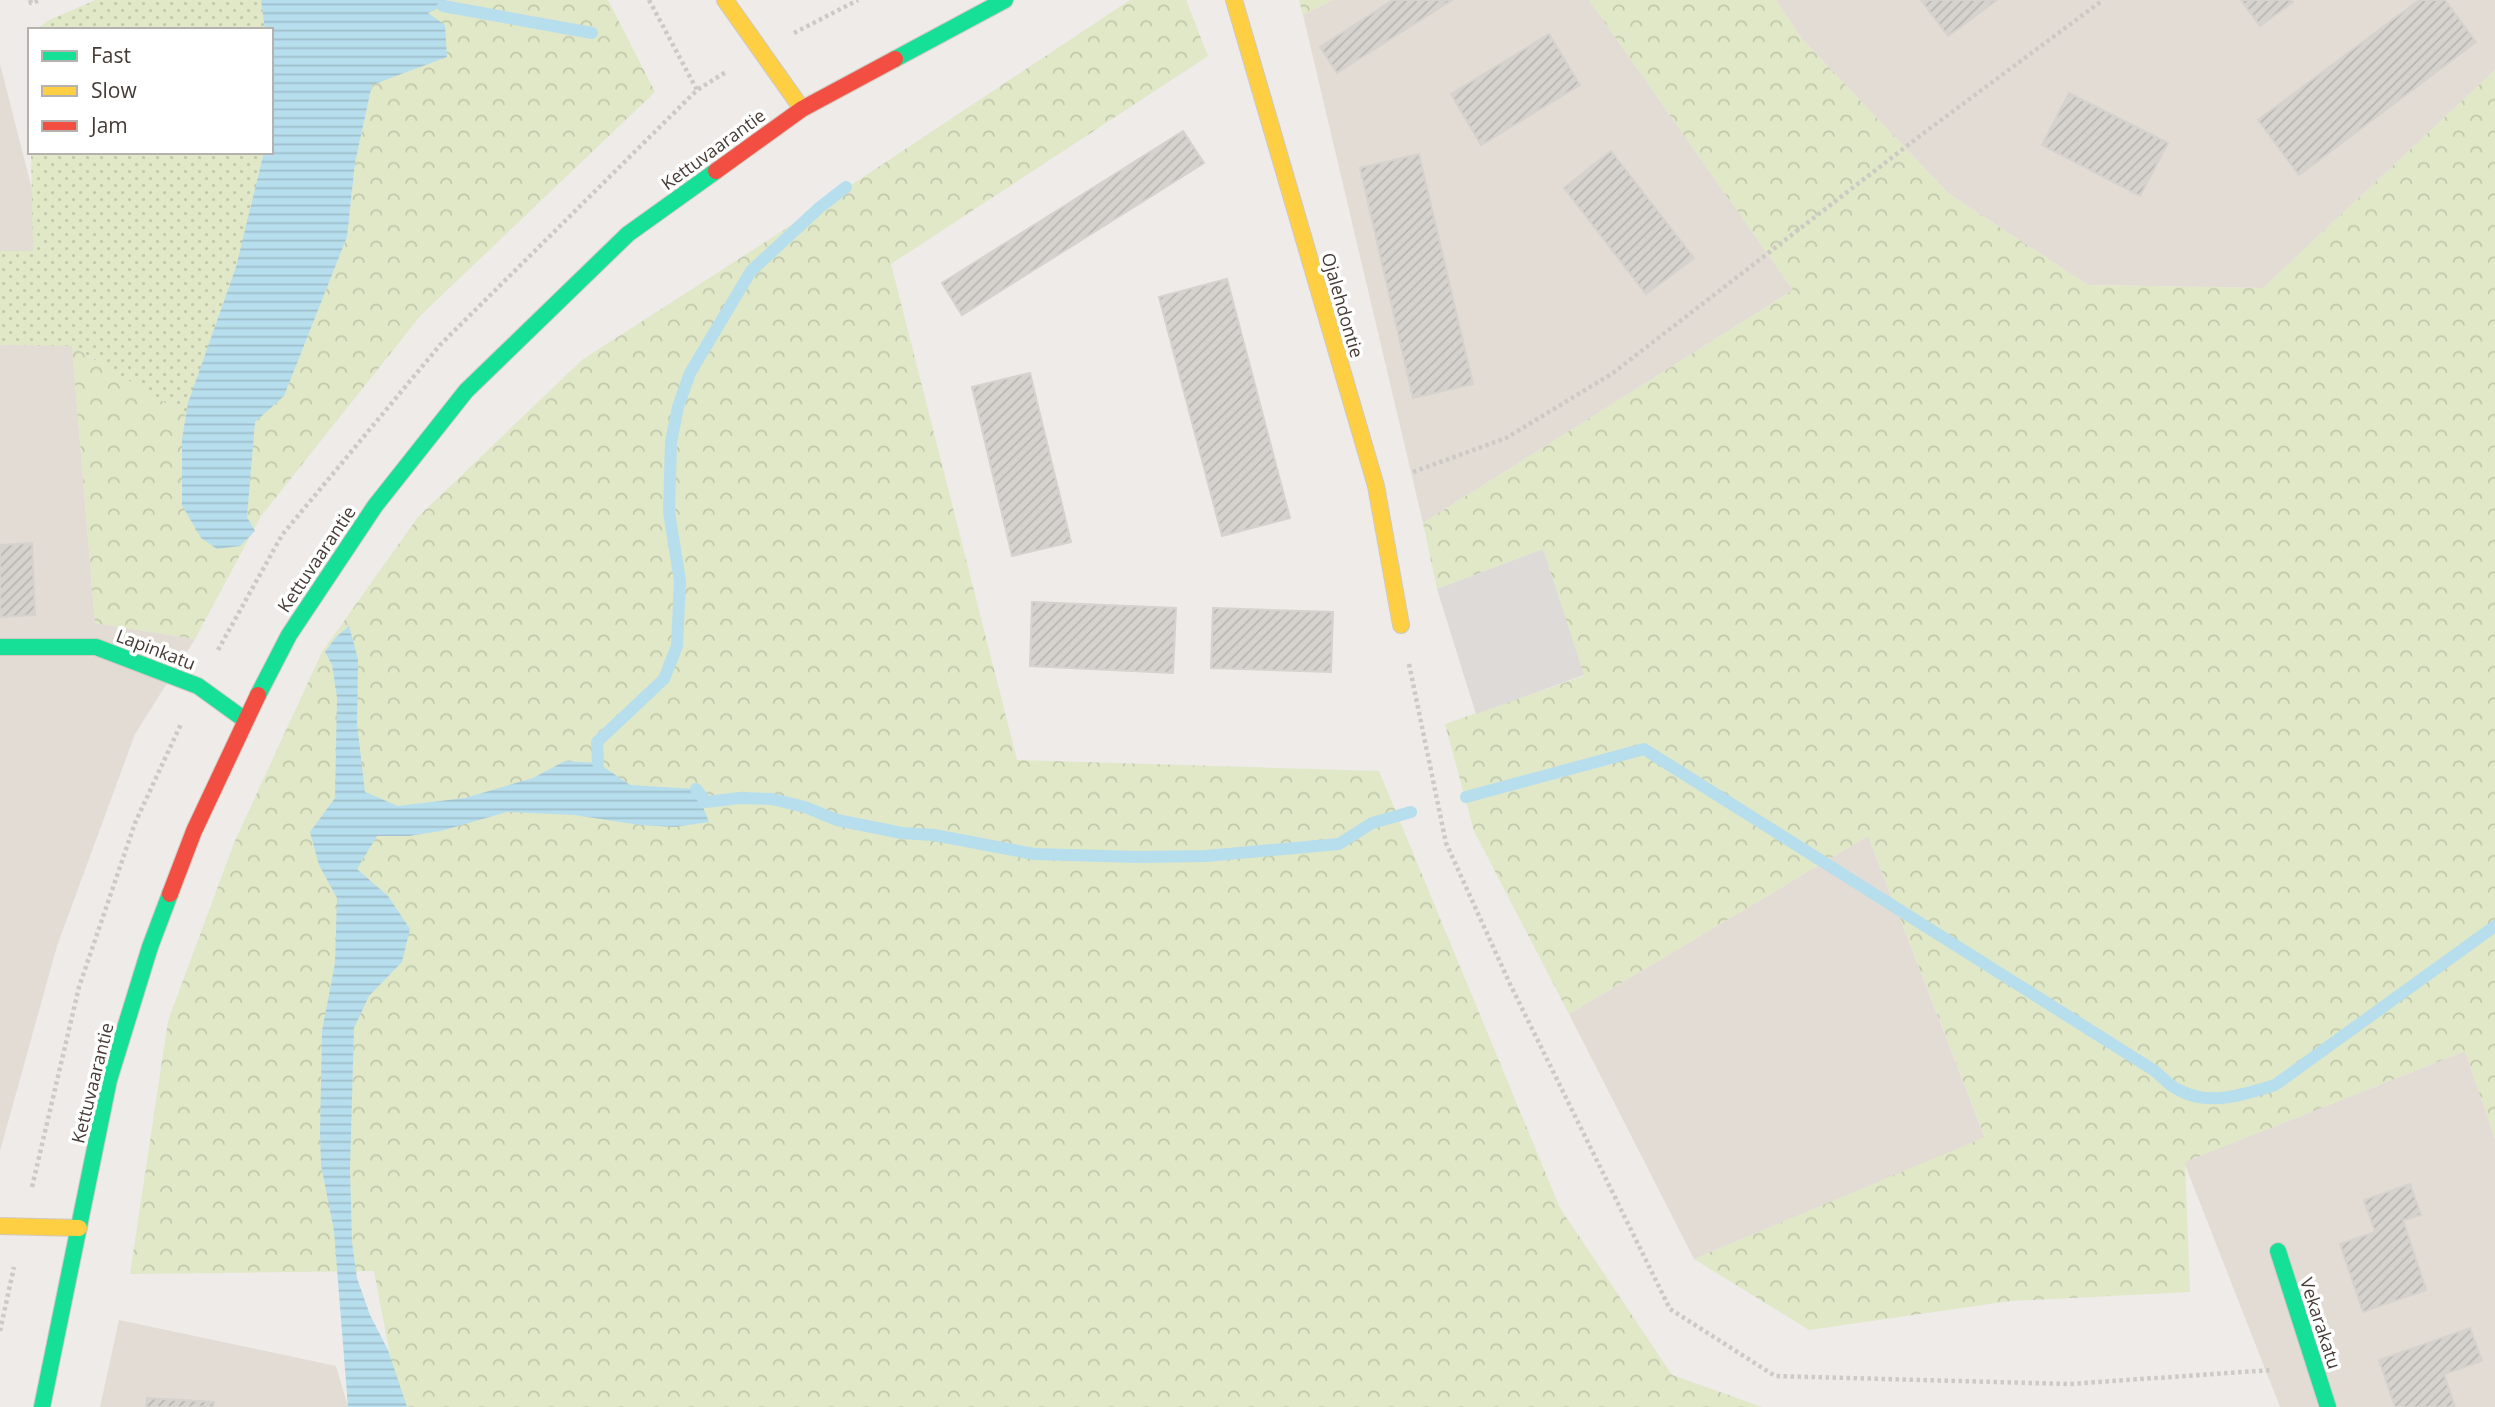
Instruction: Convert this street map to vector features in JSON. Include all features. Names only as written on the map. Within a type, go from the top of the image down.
[{"type":"street","points":[[725,0],[802,109]]},
{"type":"street","name":"Kettuvaarantie","points":[[42,1407],[108,1080],[150,947],[194,831],[245,720],[289,635],[375,506],[466,391],[628,234],[802,109],[1005,0]]},
{"type":"street","name":"Ojalehdontie","points":[[1234,0],[1376,486],[1401,625]]},
{"type":"street","name":"Lapinkatu","points":[[0,648],[96,648],[198,686],[245,720]]},
{"type":"street","points":[[0,1226],[79,1228]]},
{"type":"street","name":"Vekarakatu","points":[[2278,1251],[2328,1407]]},
{"type":"path","points":[[30,0],[31,3],[41,0]]},
{"type":"path","points":[[649,0],[697,90]]},
{"type":"path","points":[[1376,486],[1506,438],[1613,373],[1921,135],[2103,0]]},
{"type":"path","points":[[1401,625],[1446,843],[1510,984],[1670,1309],[1775,1376],[2069,1384],[2314,1367]]},
{"type":"shaded area","points":[[1332,0],[1589,0],[1793,290],[1423,523],[1303,15]]},
{"type":"shaded area","points":[[1776,0],[2495,0],[2495,70],[2263,288],[2088,285],[1949,194],[1802,39]]},
{"type":"shaded area","points":[[0,64],[72,346],[95,623],[195,639],[135,734],[57,946],[0,1151]]},
{"type":"shaded area","points":[[1543,549],[1584,675],[1476,714],[1437,589]]},
{"type":"shaded area","points":[[1868,836],[1985,1138],[1694,1259],[1569,1014]]},
{"type":"shaded area","points":[[2465,1051],[2495,1139],[2495,1407],[2280,1407],[2184,1162]]},
{"type":"shaded area","points":[[119,1320],[336,1366],[348,1407],[100,1407]]},
{"type":"green space","points":[[96,0],[297,0],[302,22],[221,437],[72,346],[0,345],[0,251],[33,251],[31,154],[273,154],[273,28],[38,28],[49,20]]},
{"type":"green space","points":[[335,0],[608,0],[655,92],[421,315],[261,516],[195,639],[95,623],[72,346],[221,437],[284,396],[347,237],[355,163],[372,85]]},
{"type":"green space","points":[[1130,0],[1186,0],[1208,56],[891,264],[1017,760],[1379,771],[1560,1208],[1672,1375],[1762,1407],[400,1407],[374,1271],[130,1274],[168,1021],[234,843],[322,652],[418,517],[582,360]]},
{"type":"green space","points":[[1299,0],[1332,0],[1303,15]]},
{"type":"green space","points":[[1589,0],[1776,0],[1802,39],[1949,194],[2088,285],[2263,288],[2495,70],[2495,1139],[2465,1051],[2185,1162],[2190,1292],[2010,1301],[1809,1330],[1694,1259],[1985,1137],[1868,836],[1569,1014],[1474,831],[1445,724],[1584,676],[1543,549],[1437,589],[1423,523],[1793,290]]},
{"type":"water","points":[[261,0],[446,0],[443,6],[428,13],[445,25],[447,57],[372,85],[355,163],[347,237],[284,396],[255,422],[247,517],[255,531],[240,546],[217,549],[201,538],[182,505],[182,439],[188,403],[236,267],[264,154],[273,154],[273,28],[265,28]]},
{"type":"water","points":[[349,626],[358,659],[357,724],[365,792],[398,806],[465,798],[533,778],[565,761],[598,763],[630,785],[696,789],[709,822],[675,827],[640,825],[574,815],[507,812],[441,831],[409,836],[377,836],[357,869],[388,896],[410,929],[402,962],[369,996],[354,1028],[350,1169],[352,1242],[357,1278],[370,1315],[388,1350],[407,1407],[348,1407],[334,1231],[321,1165],[322,1031],[335,963],[337,898],[319,865],[310,832],[335,798],[337,697],[332,665],[325,652],[335,638]]},
{"type":"building","points":[[1393,0],[1452,0],[1337,73],[1320,47]]},
{"type":"building","points":[[1921,0],[1997,0],[1948,36]]},
{"type":"building","points":[[2241,0],[2291,0],[2293,2],[2260,26]]},
{"type":"building","points":[[2419,0],[2445,0],[2476,42],[2299,175],[2258,120]]},
{"type":"building","points":[[1549,34],[1580,85],[1481,145],[1451,94]]},
{"type":"building","points":[[2069,93],[2168,143],[2140,196],[2042,145]]},
{"type":"building","points":[[1183,131],[1204,163],[962,315],[942,283]]},
{"type":"building","points":[[1611,151],[1694,258],[1646,294],[1564,188]]},
{"type":"building","points":[[1419,154],[1473,384],[1413,398],[1360,168]]},
{"type":"building","points":[[1227,279],[1290,518],[1222,536],[1159,297]]},
{"type":"building","points":[[1030,373],[1071,542],[1012,556],[972,387]]},
{"type":"building","points":[[32,543],[35,615],[0,617],[0,545]]},
{"type":"building","points":[[1032,602],[1176,608],[1173,673],[1030,666]]},
{"type":"building","points":[[1213,608],[1333,612],[1331,672],[1211,668]]},
{"type":"building","points":[[2410,1184],[2421,1215],[2403,1220],[2426,1290],[2363,1312],[2340,1244],[2375,1232],[2364,1200]]},
{"type":"building","points":[[2470,1328],[2482,1361],[2444,1374],[2455,1407],[2395,1407],[2379,1360]]},
{"type":"building","points":[[147,1398],[214,1402],[213,1407],[146,1407]]},
{"type":"waterway","points":[[443,6],[592,33]]},
{"type":"waterway","points":[[598,763],[597,742],[664,679],[677,646],[680,581],[669,512],[671,442],[678,407],[690,373],[751,271],[819,208],[846,187]]},
{"type":"waterway","points":[[1466,797],[1644,749],[2155,1071],[2174,1087],[2201,1097],[2226,1098],[2275,1085],[2495,926]]},
{"type":"waterway","points":[[696,789],[706,802],[740,798],[772,799],[805,807],[837,820],[1034,854],[1206,856],[1339,844],[1372,823],[1411,812]]},
{"type":"traffic: fast","points":[[895,59],[1005,0]]},
{"type":"traffic: fast","points":[[258,695],[289,635],[375,506],[466,391],[628,234],[716,171]]},
{"type":"traffic: fast","points":[[0,647],[96,647],[198,686],[245,720]]},
{"type":"traffic: fast","points":[[42,1407],[109,1080],[150,947],[170,894]]},
{"type":"traffic: fast","points":[[2278,1251],[2328,1407]]},
{"type":"traffic: slow","points":[[725,0],[802,109]]},
{"type":"traffic: slow","points":[[1234,0],[1376,486],[1401,625]]},
{"type":"traffic: slow","points":[[0,1226],[79,1228]]},
{"type":"traffic: jam","points":[[716,171],[802,109],[895,59]]},
{"type":"traffic: jam","points":[[170,894],[194,831],[258,695]]}]
